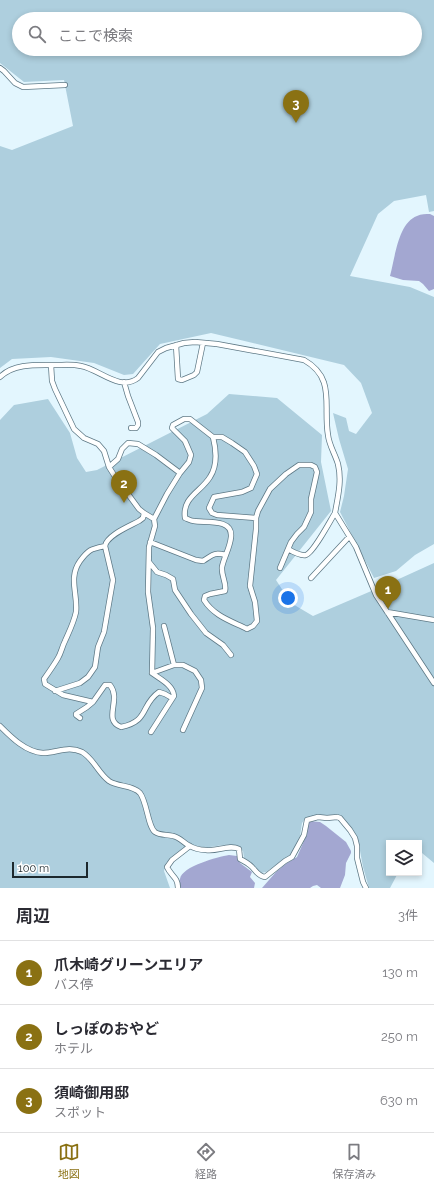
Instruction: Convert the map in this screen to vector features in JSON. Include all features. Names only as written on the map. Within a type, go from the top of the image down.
[{"type":"street","points":[[0,68],[15,83],[23,87],[65,85]]},
{"type":"street","points":[[0,377],[5,372],[16,368],[34,365],[81,366],[89,368],[113,380],[129,383],[138,378],[158,352],[184,343],[217,344],[304,360],[319,372],[325,383],[328,435],[338,465],[340,487],[335,513],[309,553],[305,555],[299,554],[288,549]]},
{"type":"street","points":[[176,345],[178,378],[182,380],[194,375],[197,372],[203,343]]},
{"type":"street","points":[[51,365],[52,381],[74,429],[84,438],[98,444],[104,451],[109,467],[139,509],[154,519]]},
{"type":"street","points":[[124,382],[138,422],[136,428],[131,428]]},
{"type":"street","points":[[152,673],[153,628],[148,592],[148,552],[155,526],[154,519],[167,494],[189,462],[191,455],[185,441],[172,428],[173,425],[184,419],[190,419],[213,437],[222,438],[245,452],[257,474],[251,488],[248,490],[214,497],[210,508],[212,513],[217,516],[256,518]]},
{"type":"street","points":[[213,437],[216,448],[214,469],[205,484],[193,494],[185,505],[184,510],[185,518],[192,521],[223,524],[229,528],[231,533],[230,545],[222,567],[222,575],[226,586],[225,591],[205,596],[204,600],[214,613],[247,629],[253,626],[257,621],[255,602],[250,586],[256,518],[258,511],[270,489],[286,474],[299,465],[311,465],[315,467],[317,472],[311,512],[304,527],[297,534],[288,549],[280,568]]},
{"type":"street","points":[[109,467],[118,459],[122,449],[128,443],[133,443],[138,444],[156,455],[180,473]]},
{"type":"street","points":[[55,691],[80,683],[88,677],[95,667],[98,647],[104,632],[113,580],[105,546],[106,541],[139,521],[143,518],[144,513]]},
{"type":"street","points":[[335,513],[356,547],[376,595],[434,683]]},
{"type":"street","points":[[311,578],[349,537]]},
{"type":"street","points":[[150,542],[196,560],[203,561],[217,553],[226,555]]},
{"type":"street","points":[[93,702],[63,695],[45,684],[44,679],[57,660],[76,613],[74,573],[76,567],[90,550],[105,546]]},
{"type":"street","points":[[149,562],[157,572],[173,579],[175,590],[191,614],[206,633],[224,645],[231,655]]},
{"type":"street","points":[[387,612],[434,620]]},
{"type":"street","points":[[164,626],[174,664]]},
{"type":"street","points":[[152,673],[174,664],[183,665],[195,671],[200,680],[202,688],[183,730]]},
{"type":"street","points":[[151,732],[174,696],[172,688],[152,673]]},
{"type":"street","points":[[80,718],[76,714],[93,702],[105,685],[110,685],[113,689],[115,701],[112,717],[114,723],[121,727],[132,724],[139,719],[151,699],[159,692],[172,698]]},
{"type":"street","points":[[0,726],[16,741],[31,750],[44,753],[60,749],[71,749],[82,752],[92,760],[109,780],[117,785],[134,789],[140,793],[145,803],[153,830],[157,833],[174,836],[190,846],[206,850],[237,848],[239,850],[240,859],[251,866],[260,876],[265,877],[292,857],[304,835],[307,820],[318,817],[340,818],[355,838],[357,858],[366,888]]},
{"type":"street","points":[[178,888],[177,880],[169,872],[167,867],[172,860],[190,846]]},
{"type":"shaded area","points":[[0,0],[434,0],[434,211],[429,212],[426,195],[394,201],[378,214],[350,276],[410,287],[434,297],[434,544],[415,555],[396,571],[374,578],[340,512],[348,469],[333,413],[346,418],[349,431],[356,434],[372,413],[361,383],[344,365],[211,333],[160,344],[133,374],[124,375],[94,363],[51,357],[12,359],[0,368],[0,146],[12,150],[73,126],[64,80],[24,82],[0,63]]},
{"type":"shaded area","points":[[229,394],[277,398],[322,435],[321,462],[331,511],[276,580],[291,603],[313,616],[434,563],[434,863],[422,853],[422,840],[386,840],[386,876],[396,876],[390,888],[369,888],[358,840],[355,834],[344,820],[336,814],[326,816],[315,815],[305,819],[302,823],[300,836],[290,855],[266,872],[261,873],[244,858],[243,851],[234,846],[227,845],[207,847],[187,845],[166,863],[164,871],[170,888],[0,888],[0,420],[14,405],[48,399],[70,433],[77,458],[86,472],[97,470],[207,414]]},
{"type":"water","points":[[422,214],[430,214],[434,216],[434,289],[429,291],[419,281],[403,280],[390,276],[398,242],[405,226],[417,216]]},
{"type":"water","points":[[309,821],[320,822],[326,826],[346,842],[351,851],[346,863],[345,875],[340,888],[321,888],[317,885],[310,888],[262,888],[276,872],[297,857],[307,834]]},
{"type":"water","points":[[229,855],[237,856],[240,863],[252,872],[250,877],[255,883],[254,888],[180,888],[180,879],[182,874],[187,870],[201,863]]},
{"type":"place","name":"須崎御用邸","points":[[296,123]]},
{"type":"place","name":"しっぽのおやど","points":[[124,503]]},
{"type":"place","name":"爪木崎グリーンエリア","points":[[388,609]]}]
